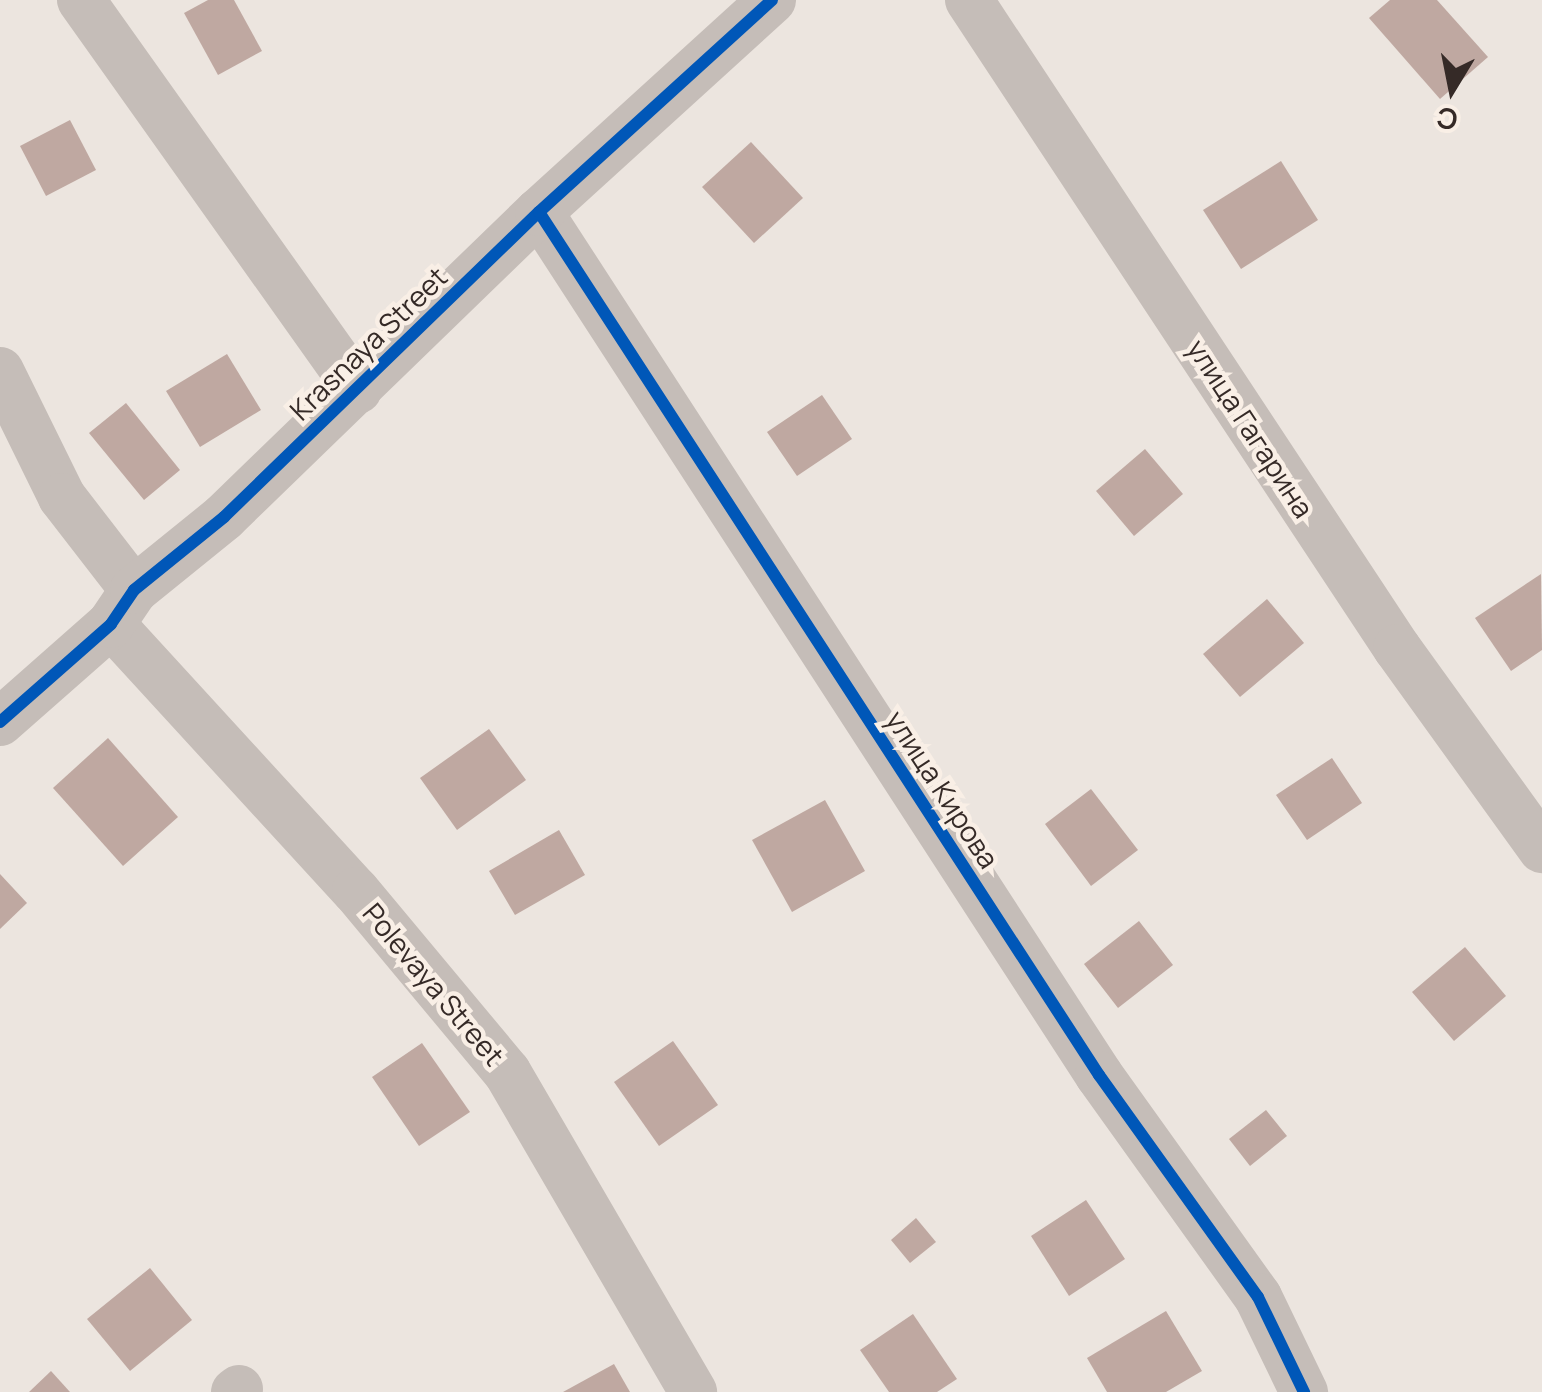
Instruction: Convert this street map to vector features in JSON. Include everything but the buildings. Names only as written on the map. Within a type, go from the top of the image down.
[{"type":"street","points":[[81,0],[358,390]]},
{"type":"street","name":"Krasnaya Street","points":[[0,722],[122,606],[224,517],[539,212],[772,0]]},
{"type":"street","name":"улица Гагарина","points":[[969,0],[1397,648],[1542,849]]},
{"type":"street","name":"улица Кирова","points":[[539,212],[1099,1075],[1258,1297],[1304,1392]]},
{"type":"street","name":"Polevaya Street","points":[[0,371],[62,497],[122,606],[507,1072],[693,1392]]},
{"type":"cycle path","points":[[0,722],[111,624],[134,590],[224,517],[539,212],[772,0]]},
{"type":"cycle path","points":[[539,212],[1099,1075],[1258,1297],[1304,1392]]}]
